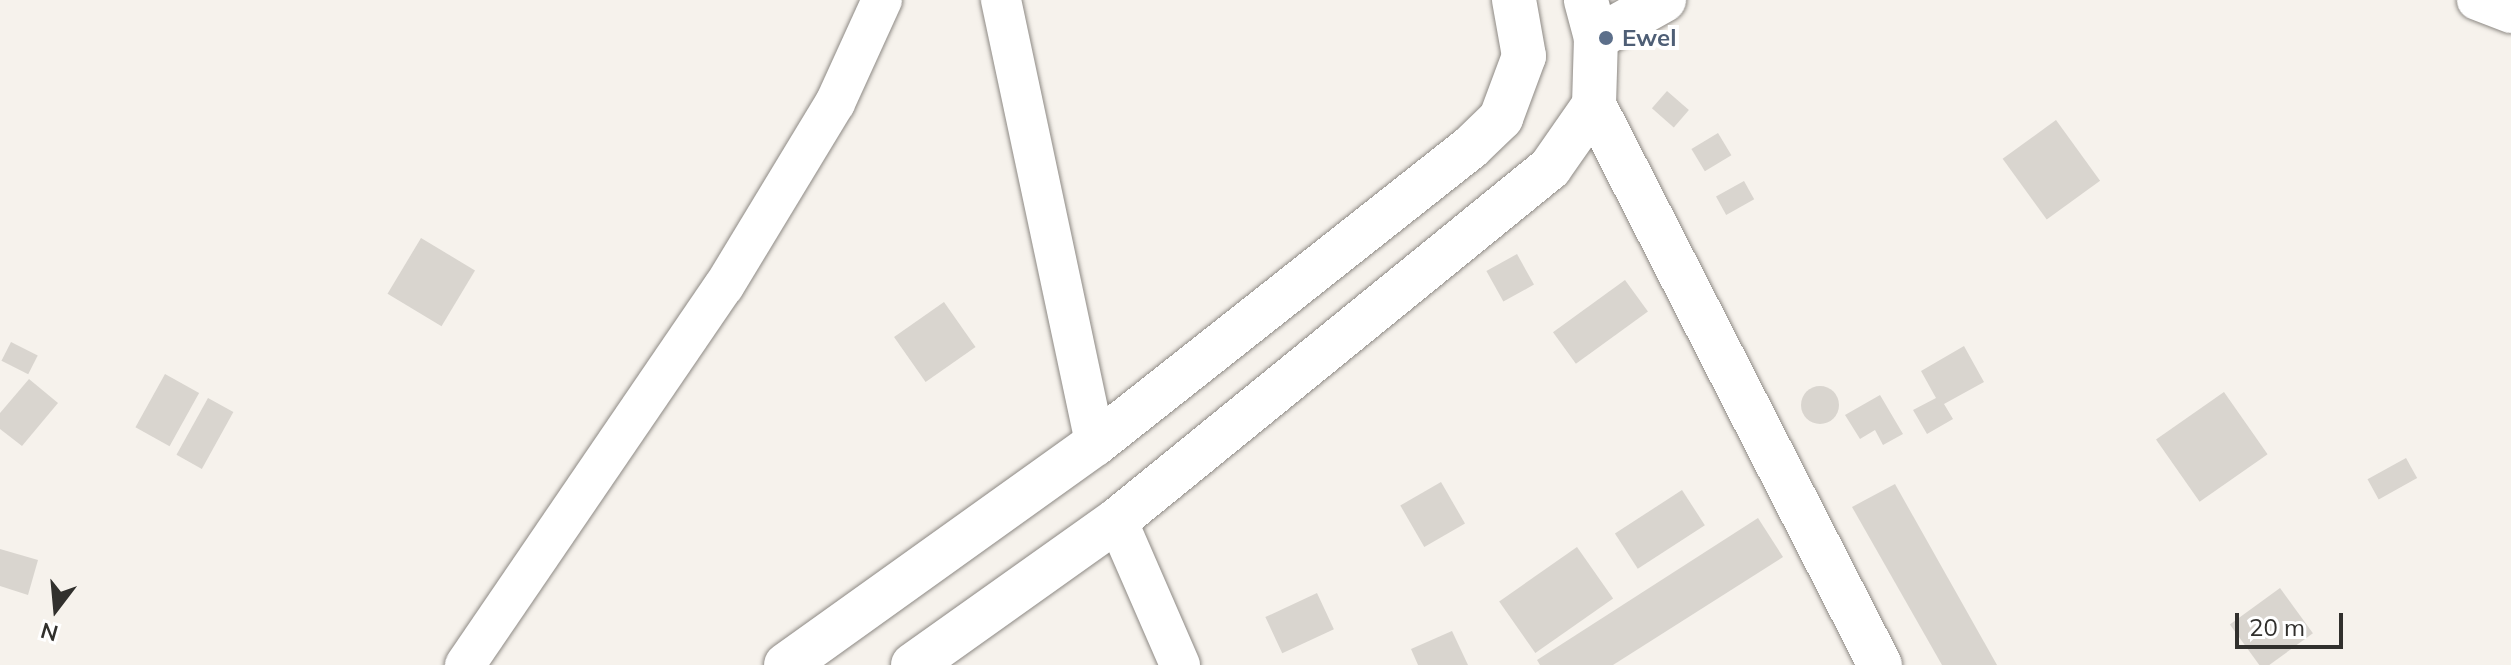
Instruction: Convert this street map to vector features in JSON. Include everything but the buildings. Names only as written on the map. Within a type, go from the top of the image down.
[{"type":"street","points":[[465,665],[724,286],[835,103],[882,0]]},
{"type":"street","points":[[1001,0],[1095,444]]},
{"type":"street","points":[[786,665],[1095,444],[1501,118],[1524,56],[1514,0]]},
{"type":"street","points":[[1664,0],[1591,19],[1594,105],[1880,665]]},
{"type":"street","points":[[2477,0],[2511,13]]},
{"type":"street","points":[[913,665],[1117,520],[1550,168],[1594,105]]},
{"type":"street","points":[[1117,520],[1180,665]]},
{"type":"place","name":"Ewel","points":[[1606,38]]}]
